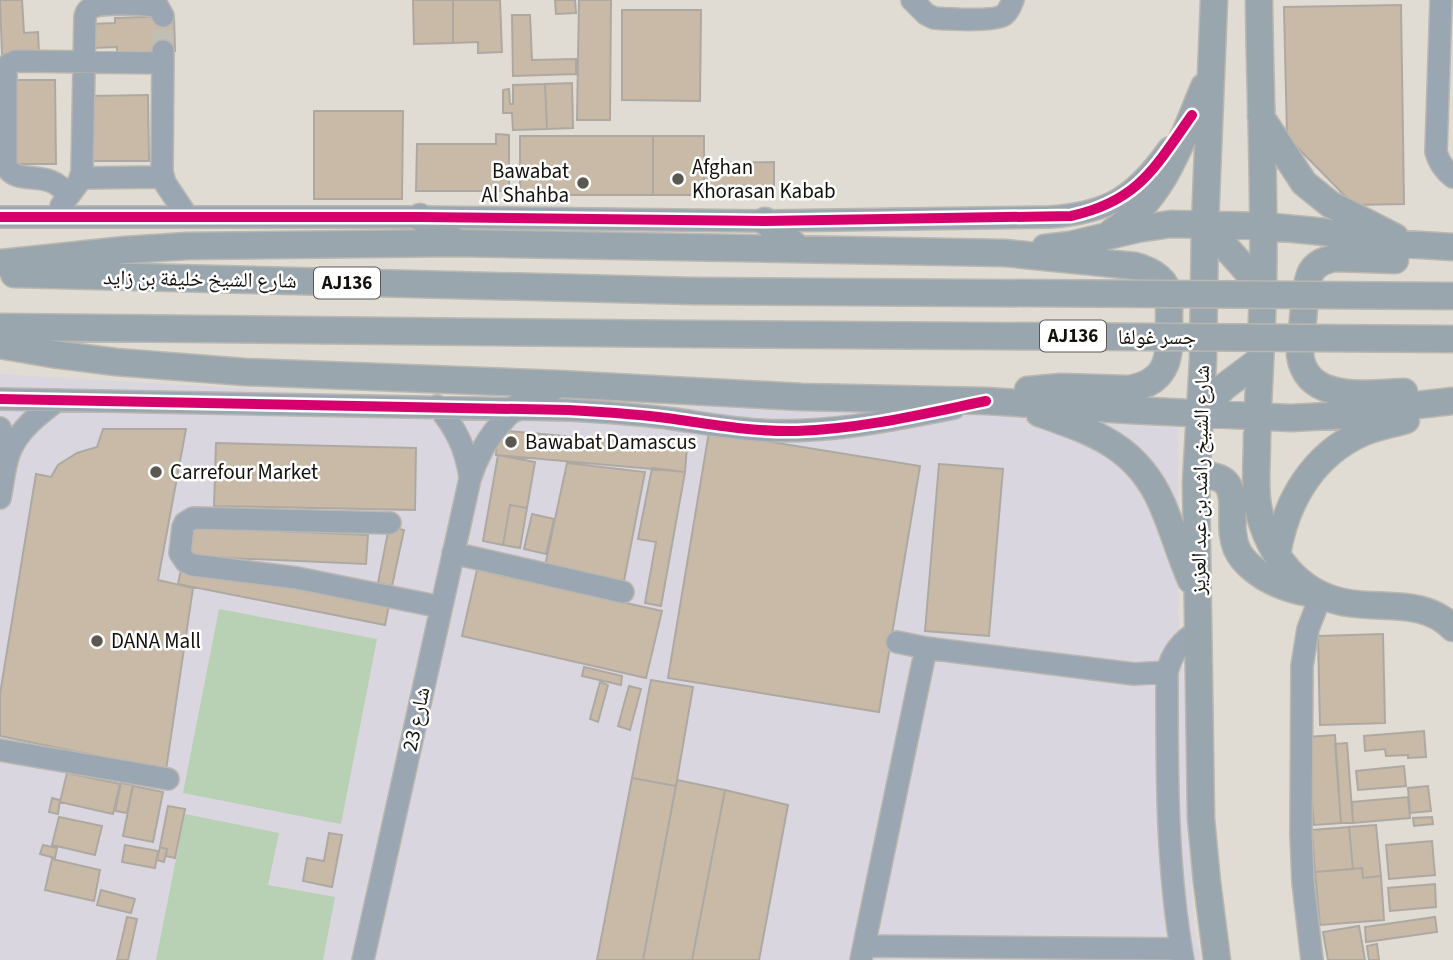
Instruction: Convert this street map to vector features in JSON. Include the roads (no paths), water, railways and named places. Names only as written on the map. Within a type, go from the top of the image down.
[{"type":"main road","points":[[1262,3],[1261,116],[1265,226],[1257,416],[1257,498],[1261,522],[1277,555],[1296,578],[1321,595]]},
{"type":"main road","name":"شارع الشيخ راشد بن عبد العزيز","points":[[1208,5],[1212,69],[1205,224],[1203,360],[1196,482],[1197,592],[1201,819],[1217,960]]},
{"type":"main road","points":[[1102,237],[1128,220],[1159,185],[1171,165],[1212,69]]},
{"type":"main road","points":[[1261,116],[1304,183],[1330,204],[1412,246]]},
{"type":"main road","points":[[420,217],[457,243]]},
{"type":"main road","points":[[765,221],[799,249]]},
{"type":"main road","points":[[1005,253],[1060,246],[1171,224],[1265,226],[1325,232],[1372,242],[1453,247]]},
{"type":"main road","points":[[1205,224],[1248,272],[1263,300]]},
{"type":"main road","points":[[1204,285],[1212,265],[1228,250],[1265,226]]},
{"type":"main road","points":[[0,263],[63,255],[162,248],[457,243],[1005,253],[1135,266],[1155,274],[1161,280],[1169,296],[1168,357],[1164,368],[1150,383],[1129,389],[1042,388],[1013,392],[997,401]]},
{"type":"main road","points":[[1453,262],[1335,258],[1320,262],[1308,280],[1300,355],[1301,365],[1311,380],[1318,386],[1338,392],[1453,393]]},
{"type":"main road","name":"شارع الشيخ خليفة بن زايد","points":[[0,274],[694,291]]},
{"type":"main road","name":"جسر غولفا","points":[[694,291],[1453,296]]},
{"type":"main road","name":"جسر غولفا","points":[[0,327],[1453,339]]},
{"type":"main road","points":[[0,345],[52,354],[180,368],[802,397],[997,401],[1291,418],[1453,401]]},
{"type":"main road","points":[[1203,360],[1224,387],[1257,416]]},
{"type":"main road","points":[[1200,413],[1224,387],[1260,360]]},
{"type":"main road","points":[[516,408],[559,384]]},
{"type":"main road","points":[[997,401],[1098,435],[1137,464],[1159,498],[1183,564],[1197,592]]},
{"type":"main road","points":[[1277,555],[1283,527],[1294,498],[1316,466],[1331,453],[1364,432],[1453,409]]},
{"type":"main road","points":[[1196,482],[1208,476],[1223,480],[1228,486],[1232,492],[1234,542],[1243,559],[1253,569],[1282,586],[1349,604],[1424,610],[1448,622]]},
{"type":"street","points":[[912,0],[934,18],[980,19],[1004,15],[1013,0]]},
{"type":"street","points":[[1441,0],[1447,27],[1445,127],[1436,152],[1445,171],[1453,177]]},
{"type":"street","points":[[53,216],[74,187],[82,166],[87,12],[101,5],[149,5],[158,7],[163,16]]},
{"type":"street","points":[[163,177],[74,187],[52,180],[15,176],[9,172],[6,166],[7,67],[12,61],[84,62],[163,57],[163,177],[187,216]]},
{"type":"street","points":[[0,216],[765,221],[1072,216],[1112,203],[1130,192],[1146,177],[1192,115]]},
{"type":"street","points":[[0,399],[516,408],[621,413],[731,428],[795,431],[865,425],[997,401]]},
{"type":"street","points":[[0,498],[9,453],[16,441],[35,418],[58,400]]},
{"type":"street","name":"شارع 23","points":[[437,406],[457,432],[464,447],[470,479]]},
{"type":"street","name":"شارع 23","points":[[363,960],[470,479],[487,440],[495,428],[516,408]]},
{"type":"street","points":[[0,428],[9,453]]},
{"type":"street","points":[[390,523],[192,518],[183,527],[180,553],[186,562],[193,565],[297,578],[441,607]]},
{"type":"street","points":[[453,553],[623,592]]},
{"type":"street","points":[[1312,960],[1304,894],[1301,834],[1302,666],[1308,629],[1321,595]]},
{"type":"street","points":[[926,648],[862,953],[1182,955],[1168,823],[1167,672],[1174,652],[1198,631]]},
{"type":"street","points":[[897,642],[1134,674],[1167,672]]},
{"type":"street","points":[[0,750],[168,779]]},
{"type":"tunnel","points":[[163,16],[163,51]]},
{"type":"place","name":"Afghan Khorasan Kabab","points":[[678,179]]},
{"type":"place","name":"Bawabat Al Shahba","points":[[583,183]]},
{"type":"place","name":"Bawabat Damascus","points":[[511,442]]},
{"type":"place","name":"Carrefour Market","points":[[156,472]]},
{"type":"place","name":"DANA Mall","points":[[97,641]]}]
